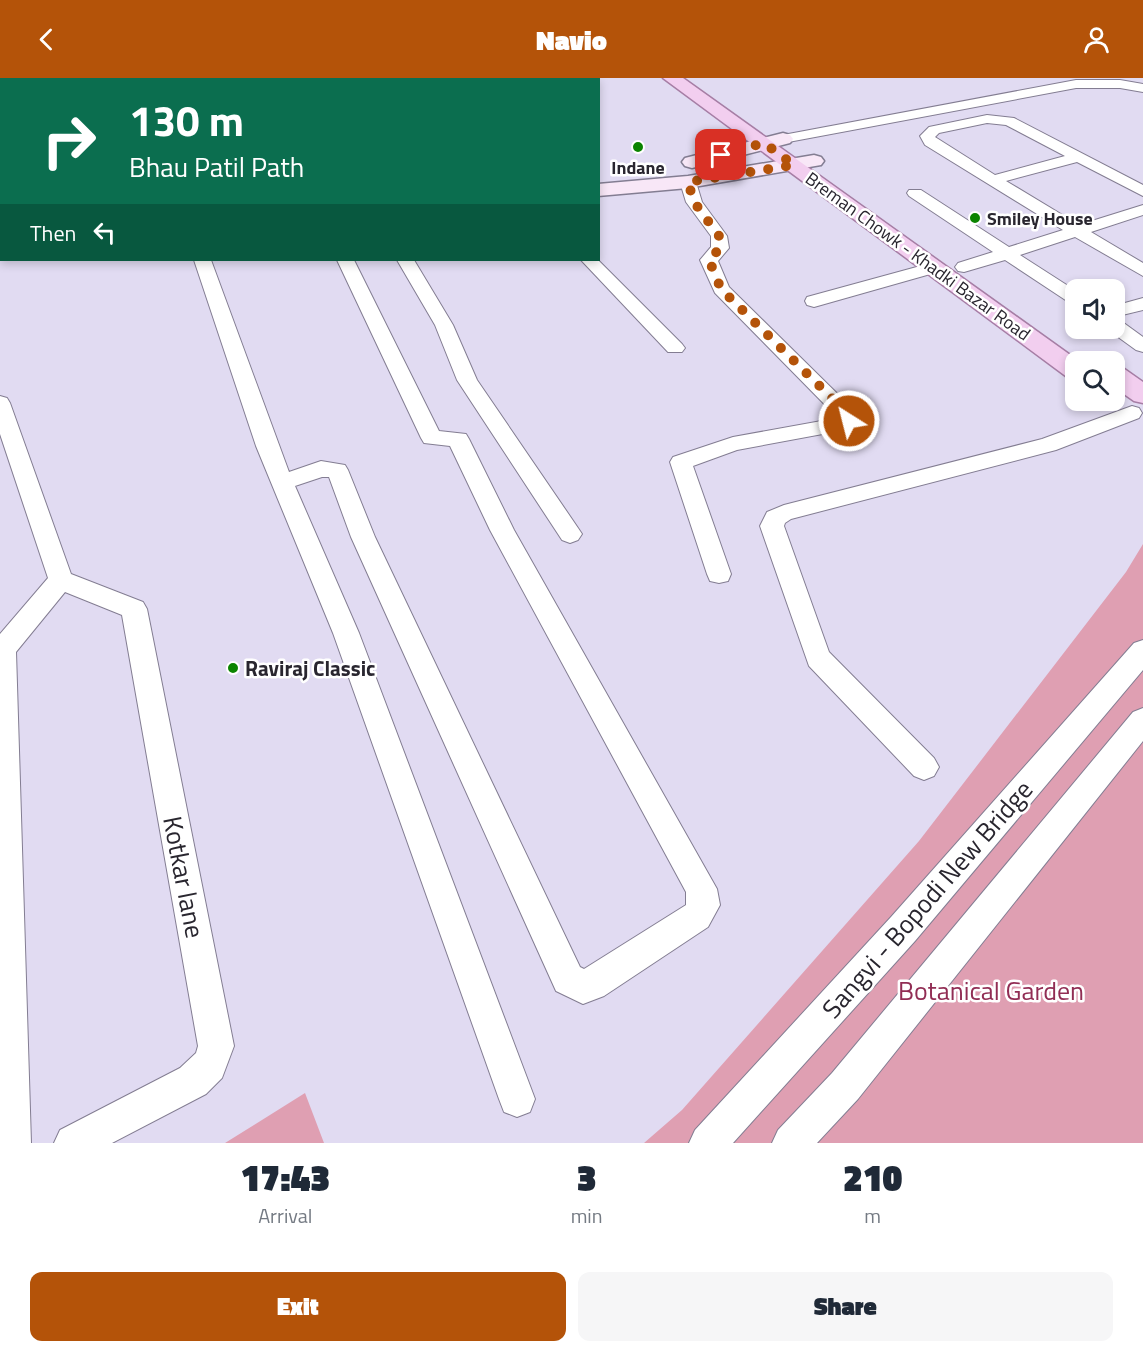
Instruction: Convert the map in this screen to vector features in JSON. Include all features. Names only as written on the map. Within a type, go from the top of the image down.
[{"type":"main road","name":"Breman Chowk - Khadki Bazar Road","points":[[672,78],[773,141],[964,267],[1081,351]]},
{"type":"main road","name":"Breman Chowk - Khadki Bazar Road","points":[[696,78],[773,141]]},
{"type":"main road","points":[[600,175],[678,166],[773,141]]},
{"type":"main road","name":"Breman Chowk - Khadki Bazar Road","points":[[804,163],[935,267],[1065,363]]},
{"type":"main road","points":[[600,190],[688,182],[804,163]]},
{"type":"main road","points":[[1125,391],[1135,407]]},
{"type":"street","points":[[773,141],[1076,84],[1120,84],[1143,88]]},
{"type":"street","points":[[1143,191],[1016,123],[1002,119],[987,119],[934,130],[927,136],[930,142],[1143,271]]},
{"type":"street","points":[[993,180],[1080,157]]},
{"type":"street","points":[[688,182],[694,202],[719,236],[720,248],[709,260],[721,289],[850,417],[847,423],[733,444],[681,462],[719,574]]},
{"type":"street","points":[[915,193],[1065,292]]},
{"type":"street","points":[[964,267],[1143,210]]},
{"type":"street","points":[[202,261],[237,352],[267,446],[346,633],[517,1099]]},
{"type":"street","points":[[282,482],[321,469],[337,470],[368,548],[568,979],[583,987],[592,984],[697,916],[704,905],[701,889],[502,530],[458,439],[432,438],[345,261]]},
{"type":"street","points":[[406,261],[444,325],[467,380],[570,534]]},
{"type":"street","points":[[590,261],[675,348]]},
{"type":"street","points":[[814,301],[935,267]]},
{"type":"street","points":[[1125,309],[1143,304]]},
{"type":"street","points":[[1125,334],[1143,346]]},
{"type":"street","points":[[0,403],[61,580],[3,649],[12,1143]]},
{"type":"street","points":[[924,767],[818,658],[772,526],[775,518],[784,513],[1048,445],[1135,407]]},
{"type":"street","name":"Kotkar lane","points":[[61,580],[134,609],[216,1046],[209,1065],[194,1081],[73,1143]]},
{"type":"street","name":"Sangvi - Bopodi New Bridge","points":[[708,1143],[903,929],[1143,651]]},
{"type":"street","points":[[791,1143],[845,1086],[1143,720]]},
{"type":"green space","name":"Botanical Garden","points":[[1143,544],[1143,1143],[644,1143],[682,1110],[919,841],[1126,572]]},
{"type":"green space","points":[[305,1093],[324,1143],[225,1143]]},
{"type":"place","name":"Indane","points":[[638,147]]},
{"type":"place","name":"Smiley House","points":[[975,218]]},
{"type":"place","name":"Raviraj Classic","points":[[233,668]]},
{"type":"route","points":[[721,155],[764,143],[794,165],[688,182],[694,202],[719,236],[720,248],[709,260],[721,289],[848,414],[849,421]]}]
